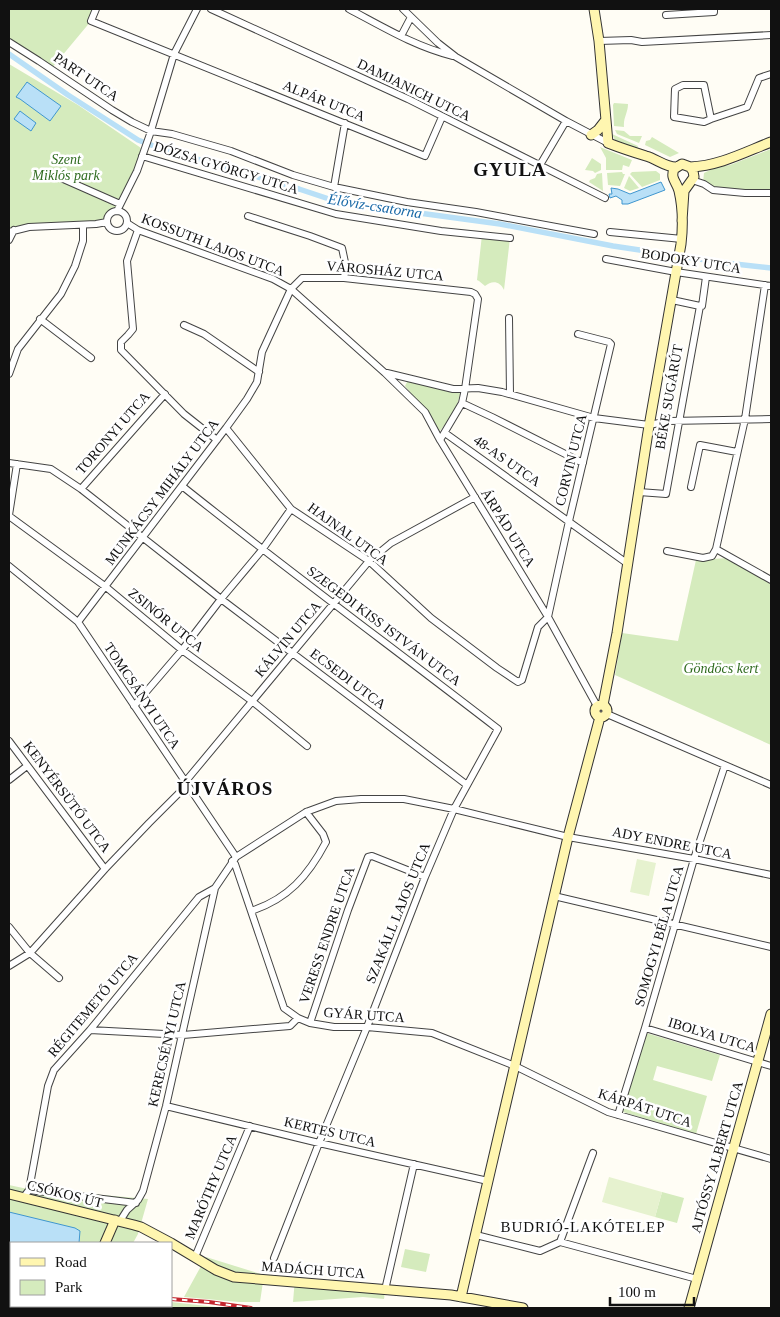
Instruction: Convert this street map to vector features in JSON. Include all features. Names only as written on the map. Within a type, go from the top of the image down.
[{"type":"street","name":"ALPÁR UTCA","points":[[96,9],[91,21],[425,156],[442,117]]},
{"type":"street","points":[[52,174],[119,208],[127,220],[123,229],[116,231],[110,228],[107,222],[108,216],[119,208],[136,170],[151,132],[174,54],[197,9]]},
{"type":"street","name":"DAMJANICH UTCA","points":[[211,9],[408,99],[605,198]]},
{"type":"street","points":[[349,9],[401,36],[435,51],[456,57]]},
{"type":"street","points":[[402,9],[456,57],[591,135],[667,166],[676,167],[682,164],[690,167],[701,167],[771,142]]},
{"type":"street","points":[[594,9],[599,41],[608,143]]},
{"type":"street","points":[[666,14],[714,12],[714,9]]},
{"type":"street","points":[[401,36],[411,17]]},
{"type":"street","points":[[599,41],[631,40],[642,42],[771,34]]},
{"type":"street","name":"PART UTCA","points":[[9,42],[112,110],[151,132]]},
{"type":"street","points":[[435,51],[438,42]]},
{"type":"street","points":[[712,119],[704,85],[683,85],[675,89],[674,117],[704,122],[747,107],[760,78],[771,74]]},
{"type":"street","points":[[540,165],[566,121]]},
{"type":"street","points":[[591,135],[605,121]]},
{"type":"street","points":[[334,187],[345,123]]},
{"type":"street","name":"DÓZSA GYÖRGY UTCA","points":[[151,132],[172,134],[232,152],[293,175],[334,187],[407,202],[476,212],[594,234]]},
{"type":"street","points":[[637,154],[644,160],[668,172],[679,190],[682,221]]},
{"type":"street","name":"DÓZSA GYÖRGY UTCA","points":[[142,155],[336,214],[440,231],[510,238]]},
{"type":"street","points":[[674,181],[683,186],[719,162]]},
{"type":"street","points":[[674,181],[673,172],[676,167]]},
{"type":"street","points":[[461,1297],[568,837],[603,715],[607,708],[600,704],[617,633],[649,425],[681,242],[683,197],[691,181],[693,171],[690,167]]},
{"type":"street","points":[[691,181],[704,184],[710,189],[745,193],[771,193]]},
{"type":"street","points":[[248,216],[342,248],[346,267],[344,278]]},
{"type":"street","points":[[9,240],[11,231],[29,227],[107,222]]},
{"type":"street","name":"KOSSUTH LAJOS UTCA","points":[[127,223],[138,230],[273,279],[291,289],[385,373]]},
{"type":"street","points":[[9,374],[18,348],[61,294],[75,266],[83,241],[83,225]]},
{"type":"street","points":[[138,230],[127,261],[134,329],[121,342],[120,350],[184,414],[217,440]]},
{"type":"street","points":[[610,232],[681,242]]},
{"type":"street","name":"BODOKY UTCA","points":[[606,259],[706,277],[768,285]]},
{"type":"street","name":"BÉKE SUGÁRÚT","points":[[639,492],[666,494],[706,277]]},
{"type":"street","name":"VÁROSHÁZ UTCA","points":[[291,289],[302,278],[344,278],[471,292],[475,294],[477,302],[465,389]]},
{"type":"street","points":[[667,551],[703,558],[712,556],[716,549],[745,419],[768,285]]},
{"type":"street","name":"MUNKÁCSY MIHÁLY UTCA","points":[[78,622],[247,399],[257,382],[262,352],[291,289]]},
{"type":"street","points":[[672,300],[700,306]]},
{"type":"street","points":[[506,393],[509,318]]},
{"type":"street","points":[[40,319],[92,358]]},
{"type":"street","points":[[184,325],[204,334],[258,372]]},
{"type":"street","name":"CORVIN UTCA","points":[[548,617],[611,344],[578,334]]},
{"type":"street","points":[[385,373],[453,389],[478,388],[506,393],[594,418],[649,425],[669,421],[771,419]]},
{"type":"street","name":"ÁRPÁD UTCA","points":[[385,373],[424,412],[600,704]]},
{"type":"street","points":[[398,385],[402,377]]},
{"type":"street","points":[[440,440],[462,403],[465,389]]},
{"type":"street","name":"TORONYI UTCA","points":[[81,490],[165,394]]},
{"type":"street","points":[[462,403],[492,416],[582,463]]},
{"type":"street","name":"HAJNAL UTCA","points":[[226,428],[291,509],[369,561],[431,618],[518,682],[522,680],[538,627],[548,617]]},
{"type":"street","name":"48-AS UTCA","points":[[445,433],[628,564]]},
{"type":"street","points":[[692,487],[700,445],[737,452]]},
{"type":"street","name":"ECSEDI UTCA","points":[[9,463],[52,469],[467,785]]},
{"type":"street","points":[[9,516],[17,464]]},
{"type":"street","name":"SZEGEDI KISS ISTVÁN UTCA","points":[[182,486],[262,550],[498,729],[454,809]]},
{"type":"street","name":"KÁLVIN UTCA","points":[[9,966],[30,953],[105,869],[186,784],[252,701],[369,561],[391,543],[474,497]]},
{"type":"street","points":[[134,706],[182,650],[262,550],[291,509]]},
{"type":"street","name":"ZSINÓR UTCA","points":[[9,516],[106,587],[182,650],[252,701],[307,746]]},
{"type":"street","points":[[716,549],[771,580]]},
{"type":"street","name":"TOMCSÁNYI UTCA","points":[[9,566],[78,622],[234,859],[284,1008],[298,1018]]},
{"type":"street","points":[[603,715],[694,751],[771,785]]},
{"type":"street","name":"KENYÉRSÜTŐ UTCA","points":[[9,740],[105,869]]},
{"type":"street","points":[[9,780],[27,766]]},
{"type":"street","name":"SOMOGYI BÉLA UTCA","points":[[618,1115],[694,859],[725,766]]},
{"type":"street","name":"ADY ENDRE UTCA","points":[[234,859],[306,812],[336,801],[361,799],[404,800],[454,809],[568,837],[694,859],[771,875]]},
{"type":"street","name":"SZAKÁLL LAJOS UTCA","points":[[274,1258],[367,1027],[425,876],[454,809]]},
{"type":"street","points":[[251,910],[263,907],[276,900],[299,883],[318,858],[326,842],[323,834],[306,812]]},
{"type":"street","name":"VERESS ENDRE UTCA","points":[[310,1023],[348,910],[368,858],[372,856],[425,876]]},
{"type":"street","name":"RÉGITEMETŐ UTCA","points":[[26,1194],[48,1086],[54,1070],[90,1030],[200,897],[215,888],[234,859]]},
{"type":"street","name":"KERECSÉNYI UTCA","points":[[117,1221],[136,1202],[143,1191],[183,1035],[215,888]]},
{"type":"street","points":[[554,896],[771,947]]},
{"type":"street","points":[[9,927],[30,953],[59,978]]},
{"type":"street","name":"AJTÓSSY ALBERT UTCA","points":[[689,1308],[771,1014]]},
{"type":"street","points":[[90,1030],[183,1035],[290,1026],[298,1018]]},
{"type":"street","name":"GYÁR UTCA","points":[[298,1018],[310,1023],[334,1027],[367,1027],[432,1033],[515,1066]]},
{"type":"street","name":"IBOLYA UTCA","points":[[645,1028],[771,1066]]},
{"type":"street","name":"KÁRPÁT UTCA","points":[[515,1066],[608,1112],[771,1159]]},
{"type":"street","name":"KERTES UTCA","points":[[166,1106],[488,1181]]},
{"type":"street","name":"MARÓTHY UTCA","points":[[195,1257],[250,1126]]},
{"type":"street","points":[[560,1242],[593,1154]]},
{"type":"street","points":[[385,1290],[414,1164]]},
{"type":"street","name":"CSÓKOS ÚT","points":[[9,1194],[26,1194],[117,1221]]},
{"type":"street","points":[[26,1194],[136,1202]]},
{"type":"street","points":[[106,1242],[117,1221]]},
{"type":"street","name":"MADÁCH UTCA","points":[[117,1221],[141,1227],[169,1242]]},
{"type":"street","points":[[476,1236],[540,1251],[560,1242],[697,1279]]},
{"type":"street","name":"MADÁCH UTCA","points":[[172,1244],[234,1278],[461,1297],[523,1308]]},
{"type":"green space","points":[[9,9],[96,9],[91,21],[51,69],[9,42]]},
{"type":"green space","name":"Szent Miklós park","points":[[9,64],[78,105],[141,148],[137,171],[117,211],[108,216],[107,222],[9,232]]},
{"type":"green space","points":[[614,103],[628,104],[624,127],[614,126]]},
{"type":"green space","points":[[615,130],[624,131],[630,136],[642,136],[639,143],[617,134]]},
{"type":"green space","points":[[612,134],[638,146],[637,149],[615,140]]},
{"type":"green space","points":[[652,137],[679,153],[670,157],[645,145],[646,141]]},
{"type":"green space","points":[[600,147],[632,160],[629,167],[623,165],[622,170],[606,170],[606,158]]},
{"type":"green space","points":[[771,149],[771,191],[714,189],[703,183],[704,173],[716,167],[730,165]]},
{"type":"green space","points":[[592,158],[601,164],[601,170],[595,173],[585,170]]},
{"type":"green space","points":[[656,171],[660,174],[660,180],[642,187],[630,174],[632,172]]},
{"type":"green space","points":[[622,172],[625,174],[620,186],[608,185],[607,173]]},
{"type":"green space","points":[[602,173],[603,191],[589,182],[597,174]]},
{"type":"green space","points":[[629,176],[639,188],[630,191],[624,188]]},
{"type":"green space","points":[[482,235],[510,238],[504,290],[496,282],[485,286],[477,280]]},
{"type":"green space","points":[[408,380],[461,391],[455,412],[439,432],[427,413],[405,386]]},
{"type":"green space","name":"Göndöcs kert","points":[[728,558],[771,584],[771,745],[615,675],[622,633],[678,641],[696,560]]},
{"type":"green space","points":[[637,859],[656,863],[649,896],[630,892]]},
{"type":"green space","points":[[646,1033],[720,1055],[712,1081],[657,1066],[653,1080],[707,1096],[696,1134],[623,1112]]},
{"type":"green space","points":[[609,1177],[662,1192],[655,1217],[602,1202]]},
{"type":"green space","points":[[9,1185],[23,1188],[148,1199],[138,1234],[134,1242],[10,1242],[9,1297]]},
{"type":"green space","points":[[662,1192],[684,1198],[677,1223],[655,1217]]},
{"type":"green space","points":[[405,1249],[430,1254],[426,1272],[401,1267]]},
{"type":"green space","points":[[206,1257],[264,1275],[260,1302],[184,1297]]},
{"type":"green space","points":[[295,1278],[386,1285],[384,1299],[363,1297],[293,1302]]},
{"type":"green space","points":[[172,1302],[225,1308],[9,1308],[9,1303],[10,1307],[172,1307]]},
{"type":"water","points":[[27,82],[61,106],[50,121],[16,97]]},
{"type":"water","points":[[20,111],[36,123],[31,131],[14,119]]},
{"type":"water","points":[[661,182],[665,190],[628,204],[622,204],[622,200],[616,196],[610,198],[609,194],[612,194],[611,188],[630,194]]},
{"type":"water","points":[[9,1212],[75,1228],[80,1231],[79,1242],[10,1242],[9,1278]]},
{"type":"waterway","name":"Élővíz-csatorna","points":[[9,54],[138,140],[338,202],[500,224],[613,246],[771,268]]},
{"type":"railway","points":[[172,1299],[251,1308]]},
{"type":"district","name":"GYULA","points":[[510,169]]},
{"type":"district","name":"ÚJVÁROS","points":[[225,788]]},
{"type":"district","name":"BUDRIÓ-LAKÓTELEP","points":[[583,1227]]}]
